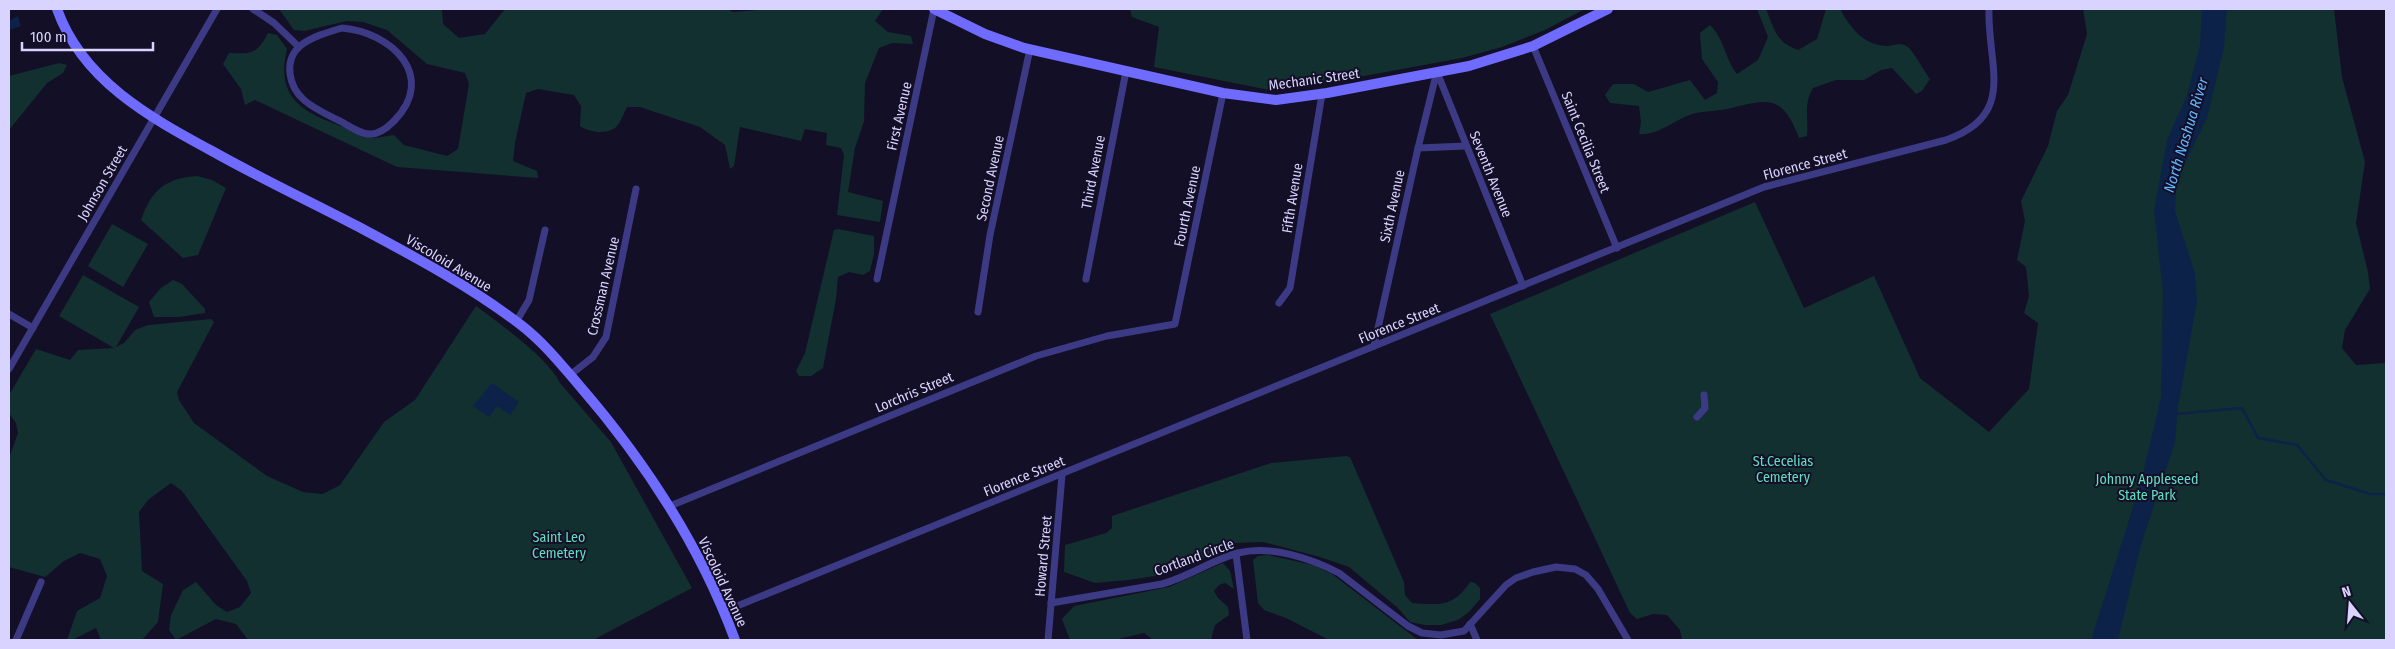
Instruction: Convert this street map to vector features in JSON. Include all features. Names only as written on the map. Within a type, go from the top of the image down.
[{"type":"main road","name":"Viscoloid Avenue","points":[[57,9],[74,46],[94,70],[112,87],[154,119],[268,183],[356,226],[458,282],[516,322],[542,343],[614,427],[670,506],[725,612],[735,640]]},
{"type":"main road","name":"Mechanic Street","points":[[934,9],[985,34],[1030,49],[1223,93],[1276,100],[1322,94],[1469,66],[1533,46],[1608,9]]},
{"type":"street","name":"Johnson Street","points":[[9,369],[217,9]]},
{"type":"street","points":[[253,9],[274,23],[299,47]]},
{"type":"street","name":"First Avenue","points":[[878,279],[934,9]]},
{"type":"street","name":"Florence Street","points":[[725,612],[1780,181],[1946,140],[1970,129],[1985,115],[1994,92],[1988,9]]},
{"type":"street","points":[[342,28],[371,33],[386,42],[404,60],[409,71],[412,84],[410,95],[402,111],[381,132],[371,134],[363,133],[321,112],[305,101],[296,91],[291,78],[292,58],[299,47],[329,31],[342,28]]},
{"type":"street","name":"Saint Cecilia Street","points":[[1533,46],[1617,248]]},
{"type":"street","name":"Second Avenue","points":[[978,312],[990,235],[1030,49]]},
{"type":"street","name":"Third Avenue","points":[[1086,279],[1126,71]]},
{"type":"street","name":"Seventh Avenue","points":[[1437,71],[1523,286]]},
{"type":"street","name":"Sixth Avenue","points":[[1374,346],[1437,71]]},
{"type":"street","name":"Fourth Avenue","points":[[1175,324],[1223,93]]},
{"type":"street","name":"Fifth Avenue","points":[[1279,303],[1290,288],[1322,94]]},
{"type":"street","points":[[1418,148],[1466,146]]},
{"type":"street","name":"Crossman Avenue","points":[[570,375],[593,357],[606,337],[636,190]]},
{"type":"street","points":[[516,322],[529,300],[545,230]]},
{"type":"street","points":[[9,314],[33,328]]},
{"type":"street","name":"Lorchris Street","points":[[670,506],[1036,356],[1092,340],[1175,324]]},
{"type":"street","points":[[1697,417],[1705,408],[1704,395]]},
{"type":"street","name":"Howard Street","points":[[1048,640],[1062,474]]},
{"type":"street","name":"Cortland Circle","points":[[1051,603],[1149,587],[1177,580],[1236,554],[1269,551],[1310,560],[1339,573],[1408,626],[1422,633],[1455,634],[1464,631],[1506,585],[1516,578],[1534,572],[1568,567],[1581,571],[1598,589],[1628,640]]},
{"type":"street","points":[[1236,554],[1247,640]]},
{"type":"street","points":[[16,640],[41,582]]},
{"type":"street","points":[[1470,624],[1477,640]]},
{"type":"green space","points":[[279,9],[442,9],[443,24],[459,38],[485,34],[505,9],[727,9],[733,12],[771,9],[883,9],[875,21],[888,32],[911,36],[913,44],[892,43],[879,48],[865,83],[864,121],[855,148],[848,192],[883,201],[880,222],[837,215],[844,155],[841,148],[826,145],[827,133],[805,129],[801,141],[740,127],[734,166],[730,169],[725,145],[700,127],[640,107],[627,107],[615,128],[602,132],[592,131],[580,126],[581,106],[574,95],[538,89],[526,93],[513,161],[537,171],[538,178],[397,167],[255,100],[245,105],[241,89],[223,64],[229,53],[249,53],[257,49],[268,33],[277,35],[287,49],[284,70],[287,86],[294,99],[304,109],[367,136],[375,138],[394,135],[404,145],[447,156],[458,149],[469,84],[465,73],[427,64],[387,30],[363,22],[347,21],[304,31],[294,30]]},
{"type":"green space","points":[[1130,9],[1585,9],[1545,30],[1502,47],[1462,58],[1310,86],[1269,90],[1154,67],[1159,27],[1132,17]]},
{"type":"green space","points":[[1757,9],[1766,9],[1780,39],[1790,47],[1798,50],[1817,39],[1826,9],[1840,9],[1848,22],[1864,39],[1878,45],[1902,44],[1908,47],[1930,79],[1922,91],[1916,94],[1892,68],[1881,70],[1864,80],[1836,80],[1813,88],[1807,106],[1807,136],[1799,138],[1793,123],[1780,106],[1763,102],[1692,114],[1653,133],[1639,134],[1641,122],[1639,106],[1610,103],[1605,95],[1613,84],[1634,84],[1648,92],[1690,80],[1705,100],[1717,93],[1718,82],[1702,59],[1700,33],[1710,25],[1719,37],[1729,61],[1737,74],[1758,60],[1768,37]]},
{"type":"green space","points":[[2083,9],[2334,9],[2342,77],[2365,162],[2356,223],[2368,272],[2370,289],[2345,330],[2342,348],[2356,365],[2386,363],[2386,640],[1682,640],[1680,630],[1667,615],[1653,614],[1637,619],[1630,613],[1490,314],[1755,202],[1804,308],[1874,276],[1920,378],[1989,432],[2029,389],[2038,323],[2024,313],[2029,296],[2026,267],[2017,260],[2025,221],[2021,201],[2048,146],[2057,111],[2068,95],[2087,34]]},
{"type":"green space","points":[[59,63],[67,65],[63,73],[47,83],[9,130],[9,76]]},
{"type":"green space","points":[[197,176],[212,180],[226,188],[198,255],[183,258],[141,220],[155,193],[161,188],[168,183],[186,177]]},
{"type":"green space","points":[[112,224],[148,244],[123,287],[88,266]]},
{"type":"green space","points":[[838,229],[874,236],[874,254],[870,271],[863,275],[849,272],[838,277],[836,299],[823,368],[811,376],[799,376],[796,371],[805,353],[834,230]]},
{"type":"green space","name":"Saint Leo Cemetery","points":[[83,275],[139,307],[116,347],[124,343],[135,330],[148,325],[211,319],[214,322],[177,392],[179,400],[194,423],[267,476],[303,492],[323,494],[340,485],[384,422],[415,400],[476,306],[522,342],[545,363],[611,442],[692,588],[593,640],[248,640],[236,624],[216,619],[176,640],[169,630],[171,615],[183,590],[196,582],[216,605],[227,612],[240,607],[251,593],[247,581],[182,491],[171,483],[148,500],[139,512],[142,571],[163,584],[158,622],[142,640],[101,640],[96,628],[72,640],[67,640],[77,611],[100,598],[107,576],[100,559],[80,553],[64,561],[45,577],[9,567],[9,458],[18,433],[16,423],[9,413],[9,395],[36,349],[70,360],[78,350],[114,348],[59,316]]},
{"type":"green space","points":[[173,280],[182,284],[205,309],[205,313],[179,317],[154,317],[149,302],[161,288]]},
{"type":"green space","points":[[1350,457],[1404,582],[1405,595],[1412,603],[1446,603],[1458,596],[1470,582],[1475,583],[1480,588],[1480,599],[1469,612],[1458,620],[1441,625],[1425,625],[1410,622],[1398,608],[1349,567],[1320,557],[1263,542],[1236,543],[1185,567],[1162,575],[1095,583],[1064,572],[1065,545],[1106,533],[1112,528],[1112,516],[1271,463]]},
{"type":"green space","points":[[1268,555],[1313,565],[1332,574],[1418,640],[1329,640],[1286,618],[1264,610],[1258,603],[1253,560],[1258,556]]},
{"type":"green space","points":[[1223,563],[1230,571],[1234,589],[1225,583],[1219,585],[1214,591],[1218,598],[1228,607],[1229,615],[1215,625],[1211,640],[1153,640],[1144,633],[1114,640],[1070,640],[1062,619],[1074,606],[1169,587]]},
{"type":"water","name":"North Nashua River","points":[[2202,9],[2227,9],[2224,47],[2207,118],[2183,167],[2176,189],[2175,211],[2195,273],[2197,301],[2178,407],[2175,442],[2141,545],[2118,640],[2091,640],[2141,482],[2161,397],[2163,292],[2154,211],[2167,140],[2187,95],[2200,45]]},
{"type":"water","points":[[18,16],[21,26],[9,30],[9,21]]},
{"type":"water","points":[[492,383],[519,402],[510,415],[497,406],[489,417],[473,406]]},
{"type":"waterway","points":[[2175,414],[2242,408],[2258,438],[2297,445],[2326,480],[2370,494],[2386,494]]},
{"type":"park label","name":"St.Cecelias Cemetery","points":[[1783,470]]},
{"type":"park label","name":"Johnny Appleseed State Park","points":[[2147,488]]}]
